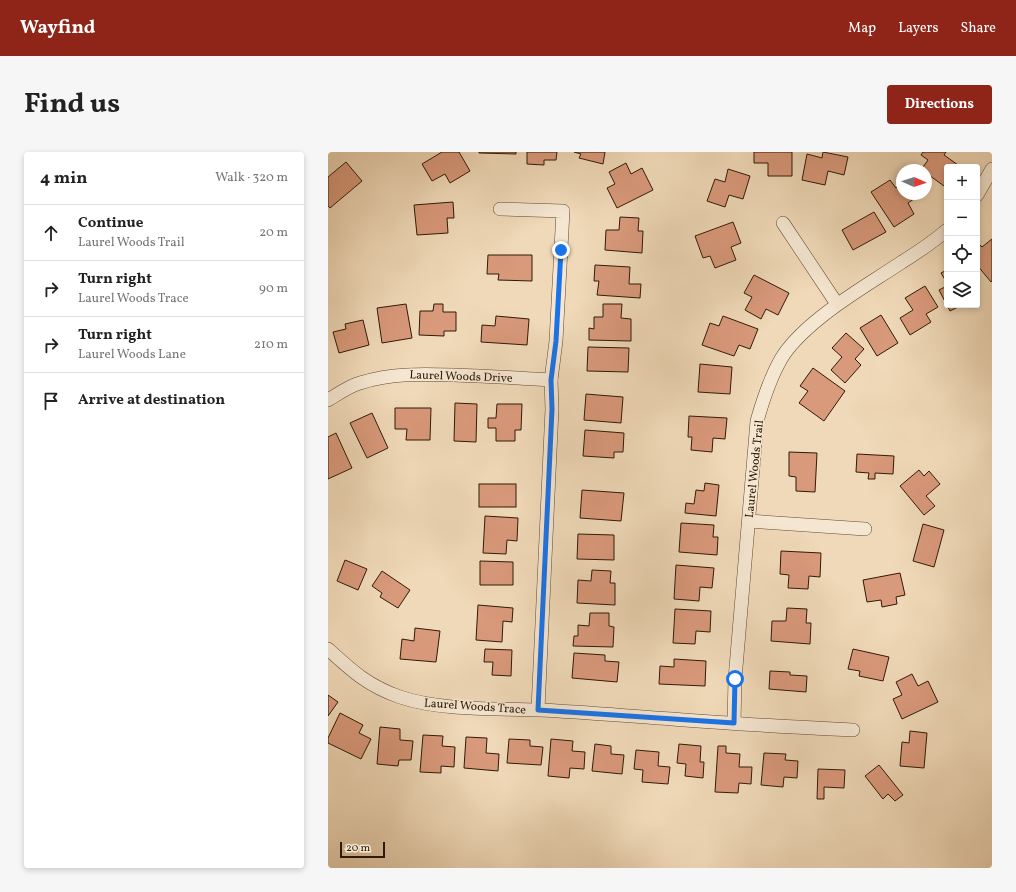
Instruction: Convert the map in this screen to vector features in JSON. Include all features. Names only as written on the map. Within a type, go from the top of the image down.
[{"type":"street","points":[[980,190],[992,169]]},
{"type":"street","points":[[500,209],[563,211],[556,341],[551,380],[552,417],[538,710]]},
{"type":"street","points":[[783,223],[837,304]]},
{"type":"street","name":"Laurel Woods Trail","points":[[734,723],[735,679],[757,422],[765,394],[782,358],[794,340],[808,327],[837,304],[922,250],[944,232]]},
{"type":"street","name":"Laurel Woods Drive","points":[[328,400],[359,383],[377,378],[407,374],[473,375],[551,380]]},
{"type":"street","points":[[749,521],[866,529]]},
{"type":"street","name":"Laurel Woods Trace","points":[[328,649],[353,672],[368,683],[411,700],[429,704],[853,730]]},
{"type":"building","points":[[442,152],[459,152],[470,171],[450,183],[445,174],[432,181],[422,164]]},
{"type":"building","points":[[516,152],[516,154],[479,153]]},
{"type":"building","points":[[527,152],[557,152],[556,160],[544,160],[544,165],[527,164]]},
{"type":"building","points":[[574,152],[605,152],[603,164],[579,158],[581,154]]},
{"type":"building","points":[[754,152],[792,152],[792,176],[768,176],[768,163],[754,163]]},
{"type":"building","points":[[823,152],[848,157],[844,175],[828,171],[825,185],[802,180],[807,154],[822,158]]},
{"type":"building","points":[[923,152],[946,152],[944,155],[957,164],[944,164],[944,186],[932,177],[932,164],[925,164],[928,160],[921,155]]},
{"type":"building","points":[[346,162],[362,181],[330,208],[328,206],[328,177]]},
{"type":"building","points":[[626,163],[631,174],[642,168],[653,190],[617,208],[607,188],[615,184],[609,172]]},
{"type":"building","points":[[728,169],[750,176],[743,199],[729,195],[725,207],[707,201],[715,179],[725,182]]},
{"type":"building","points":[[890,180],[896,188],[896,200],[912,200],[908,203],[914,214],[894,227],[871,192]]},
{"type":"building","points":[[453,202],[454,218],[447,218],[448,233],[417,235],[414,205]]},
{"type":"building","points":[[874,212],[886,232],[853,250],[842,230]]},
{"type":"building","points":[[620,217],[639,218],[638,231],[643,231],[642,253],[605,250],[606,230],[619,230]]},
{"type":"building","points":[[733,222],[741,243],[731,247],[736,260],[715,268],[710,256],[703,258],[695,236]]},
{"type":"building","points":[[992,239],[991,282],[980,269],[980,245],[982,247]]},
{"type":"building","points":[[488,255],[532,255],[532,281],[498,280],[499,274],[487,274]]},
{"type":"building","points":[[595,265],[630,267],[629,284],[641,284],[640,298],[597,295],[599,281],[594,281]]},
{"type":"building","points":[[754,275],[789,293],[778,315],[766,309],[761,319],[745,310],[752,297],[744,293]]},
{"type":"building","points":[[925,286],[938,307],[926,314],[931,322],[910,335],[900,318],[913,310],[905,298]]},
{"type":"building","points":[[944,288],[944,300],[939,290]]},
{"type":"building","points":[[406,304],[412,338],[382,343],[377,308]]},
{"type":"building","points":[[434,304],[443,304],[443,312],[456,312],[456,331],[444,331],[444,336],[419,335],[420,311],[433,311]]},
{"type":"building","points":[[603,304],[622,304],[621,318],[631,319],[631,341],[589,340],[589,328],[594,329],[594,317],[603,317]]},
{"type":"building","points":[[948,308],[956,308],[950,311]]},
{"type":"building","points":[[881,315],[898,343],[877,356],[860,328]]},
{"type":"building","points":[[496,316],[529,319],[527,345],[481,342],[482,325],[495,326]]},
{"type":"building","points":[[723,316],[758,329],[750,349],[739,345],[734,356],[702,345],[710,323],[719,326]]},
{"type":"building","points":[[363,320],[369,345],[339,353],[333,332],[346,329],[345,324]]},
{"type":"building","points":[[846,333],[864,349],[855,359],[861,365],[845,383],[831,370],[842,357],[832,348]]},
{"type":"building","points":[[588,347],[629,348],[628,372],[587,371]]},
{"type":"building","points":[[700,364],[732,367],[730,394],[698,392]]},
{"type":"building","points":[[813,368],[845,391],[824,421],[799,403],[808,391],[800,386]]},
{"type":"building","points":[[586,394],[623,397],[621,423],[584,420]]},
{"type":"building","points":[[455,403],[477,404],[476,442],[454,441]]},
{"type":"building","points":[[497,404],[522,404],[521,430],[515,430],[515,441],[496,441],[496,428],[488,428],[488,418],[496,418]]},
{"type":"building","points":[[395,408],[431,408],[430,440],[406,440],[407,429],[395,429]]},
{"type":"building","points":[[372,413],[388,448],[367,458],[350,423]]},
{"type":"building","points":[[689,416],[727,418],[725,439],[713,438],[712,452],[691,450],[692,437],[688,437]]},
{"type":"building","points":[[585,430],[624,433],[623,452],[614,452],[614,458],[583,456]]},
{"type":"building","points":[[336,433],[352,468],[328,479],[328,437]]},
{"type":"building","points":[[789,452],[817,453],[815,492],[796,491],[796,477],[789,476]]},
{"type":"building","points":[[857,454],[894,456],[893,474],[875,473],[875,479],[868,479],[869,473],[856,472]]},
{"type":"building","points":[[919,470],[924,476],[929,471],[940,484],[926,496],[935,506],[924,515],[900,486]]},
{"type":"building","points":[[705,483],[719,485],[716,516],[685,513],[686,503],[694,504],[696,490],[704,491]]},
{"type":"building","points":[[479,484],[516,484],[516,507],[479,507]]},
{"type":"building","points":[[582,490],[624,493],[621,521],[580,518]]},
{"type":"building","points":[[485,516],[518,518],[517,541],[507,540],[506,554],[483,553]]},
{"type":"building","points":[[681,523],[714,525],[713,537],[718,537],[717,555],[679,552]]},
{"type":"building","points":[[923,524],[944,530],[934,567],[913,561]]},
{"type":"building","points":[[578,534],[614,535],[614,560],[577,559]]},
{"type":"building","points":[[781,551],[821,553],[820,577],[809,576],[808,589],[788,588],[789,575],[780,574]]},
{"type":"building","points":[[345,560],[367,569],[358,590],[337,581]]},
{"type":"building","points":[[480,561],[513,562],[513,585],[480,585]]},
{"type":"building","points":[[676,565],[714,568],[712,588],[700,587],[699,601],[674,599]]},
{"type":"building","points":[[592,570],[611,571],[610,583],[615,583],[615,605],[577,603],[578,580],[591,581]]},
{"type":"building","points":[[382,571],[410,590],[398,608],[380,597],[382,593],[372,586]]},
{"type":"building","points":[[900,573],[905,595],[896,597],[897,604],[882,607],[881,600],[867,602],[863,580]]},
{"type":"building","points":[[478,605],[513,608],[512,622],[503,621],[502,642],[476,640]]},
{"type":"building","points":[[787,608],[807,609],[806,623],[811,623],[810,644],[771,641],[772,621],[786,621]]},
{"type":"building","points":[[675,609],[711,611],[710,632],[696,631],[695,644],[673,643]]},
{"type":"building","points":[[590,613],[609,613],[609,626],[614,627],[613,647],[573,646],[574,636],[578,636],[578,625],[589,626]]},
{"type":"building","points":[[415,628],[440,631],[436,662],[400,659],[402,639],[414,641]]},
{"type":"building","points":[[485,649],[512,650],[511,676],[492,675],[493,662],[484,662]]},
{"type":"building","points":[[853,649],[889,657],[883,681],[859,676],[860,671],[848,669]]},
{"type":"building","points":[[574,653],[605,655],[605,661],[619,662],[617,682],[572,678]]},
{"type":"building","points":[[674,659],[706,661],[705,686],[659,684],[660,666],[674,667]]},
{"type":"building","points":[[770,671],[790,672],[790,675],[807,676],[806,692],[769,689]]},
{"type":"building","points":[[912,674],[918,686],[928,681],[938,702],[902,719],[893,699],[902,695],[896,682]]},
{"type":"building","points":[[328,695],[338,702],[328,716]]},
{"type":"building","points":[[340,713],[363,725],[359,733],[371,739],[361,759],[328,743],[328,738]]},
{"type":"building","points":[[380,727],[400,729],[400,740],[413,741],[411,760],[399,760],[398,766],[377,764]]},
{"type":"building","points":[[910,731],[927,733],[924,768],[900,766],[902,742],[909,743]]},
{"type":"building","points":[[423,735],[443,736],[442,746],[455,747],[454,767],[441,766],[441,773],[420,772]]},
{"type":"building","points":[[466,737],[487,738],[486,753],[499,754],[498,771],[464,768]]},
{"type":"building","points":[[509,739],[530,740],[530,746],[543,747],[541,765],[507,763]]},
{"type":"building","points":[[551,739],[573,741],[572,751],[585,752],[584,769],[570,768],[569,778],[548,776]]},
{"type":"building","points":[[595,744],[611,746],[611,754],[624,755],[622,774],[592,771]]},
{"type":"building","points":[[679,744],[701,746],[700,762],[704,762],[703,778],[685,776],[686,764],[677,763]]},
{"type":"building","points":[[718,746],[726,746],[726,753],[740,754],[739,767],[752,767],[751,784],[739,783],[738,793],[715,792]]},
{"type":"building","points":[[636,750],[659,752],[658,766],[670,767],[668,784],[642,782],[643,770],[634,769]]},
{"type":"building","points":[[764,753],[786,754],[785,760],[798,761],[797,778],[784,777],[783,787],[761,785]]},
{"type":"building","points":[[879,765],[903,795],[895,801],[888,794],[883,799],[865,776]]},
{"type":"building","points":[[818,769],[845,770],[844,788],[824,787],[824,799],[817,799]]},
{"type":"route","points":[[561,250],[556,341],[551,380],[552,409],[538,710],[734,723],[735,679]]}]
